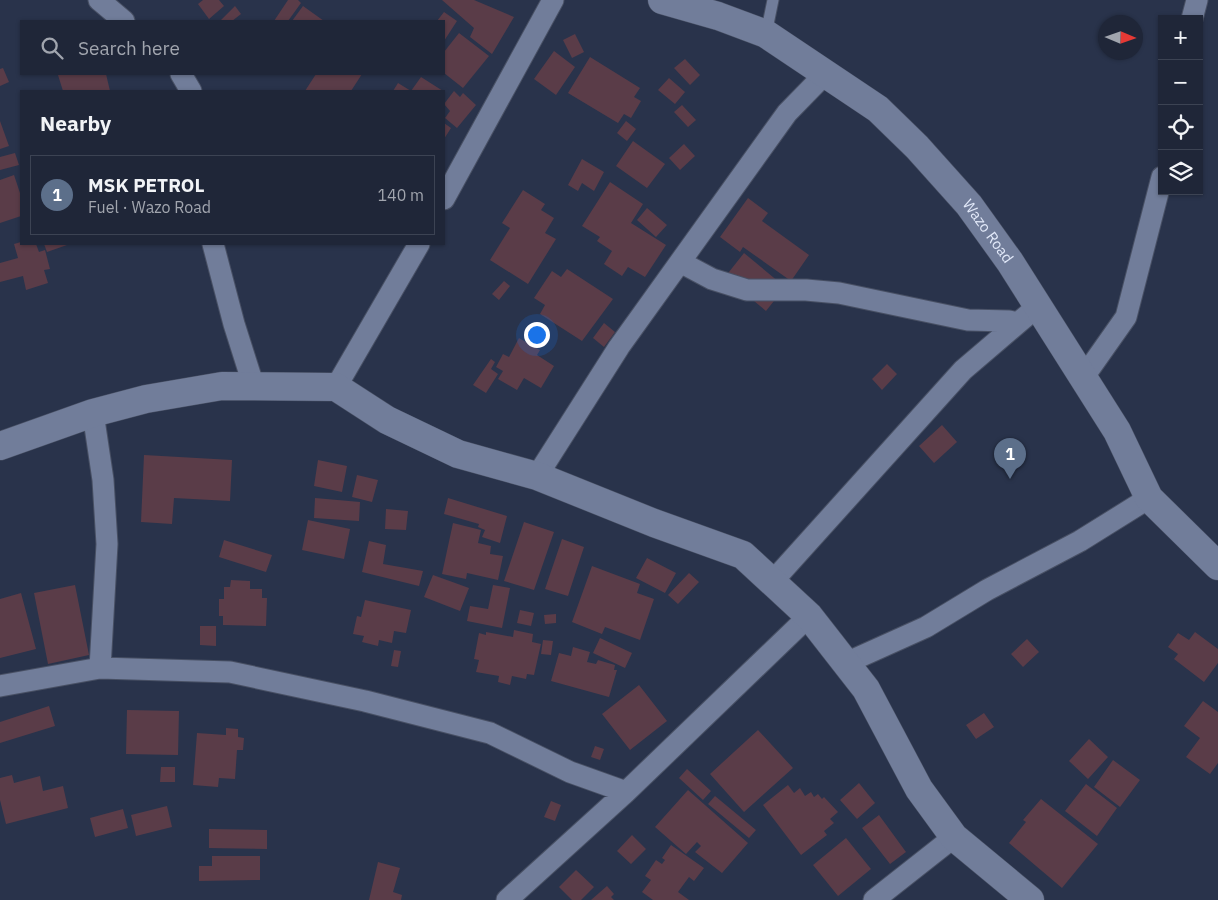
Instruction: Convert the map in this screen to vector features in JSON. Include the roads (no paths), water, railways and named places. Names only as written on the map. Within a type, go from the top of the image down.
[{"type":"street","points":[[99,0],[123,20]]},
{"type":"street","points":[[445,197],[553,0]]},
{"type":"street","name":"Wazo Road","points":[[662,0],[718,16],[766,34],[878,109],[917,147],[969,205],[1010,262],[1028,314],[1083,378],[1117,431],[1149,498],[1218,566]]},
{"type":"street","points":[[1193,15],[1197,0]]},
{"type":"street","points":[[537,476],[620,347],[682,263],[787,113],[825,74]]},
{"type":"street","points":[[182,75],[190,90]]},
{"type":"street","points":[[1083,378],[1126,316],[1158,192]]},
{"type":"street","points":[[213,245],[234,324],[254,387]]},
{"type":"street","points":[[336,387],[418,245]]},
{"type":"street","points":[[682,263],[712,279],[747,290],[806,290],[839,293],[968,320],[1009,321],[1028,314]]},
{"type":"street","points":[[772,582],[822,529],[870,471],[963,370],[1028,314]]},
{"type":"street","points":[[1,442],[93,413],[146,399],[222,386],[336,387],[387,420],[458,454],[537,476],[654,523],[743,555],[809,616],[866,689],[919,789],[954,837],[1030,900]]},
{"type":"street","points":[[93,413],[104,480],[107,544],[100,668]]},
{"type":"street","points":[[846,663],[926,627],[987,590],[1080,541],[1149,498]]},
{"type":"street","points":[[507,900],[626,792],[809,616]]},
{"type":"street","points":[[0,686],[100,668],[230,672],[364,701],[490,733],[570,772],[626,792]]},
{"type":"street","points":[[874,900],[954,837]]},
{"type":"lane","points":[[766,34],[773,0]]},
{"type":"place","name":"MSK PETROL","points":[[1010,479]]}]
